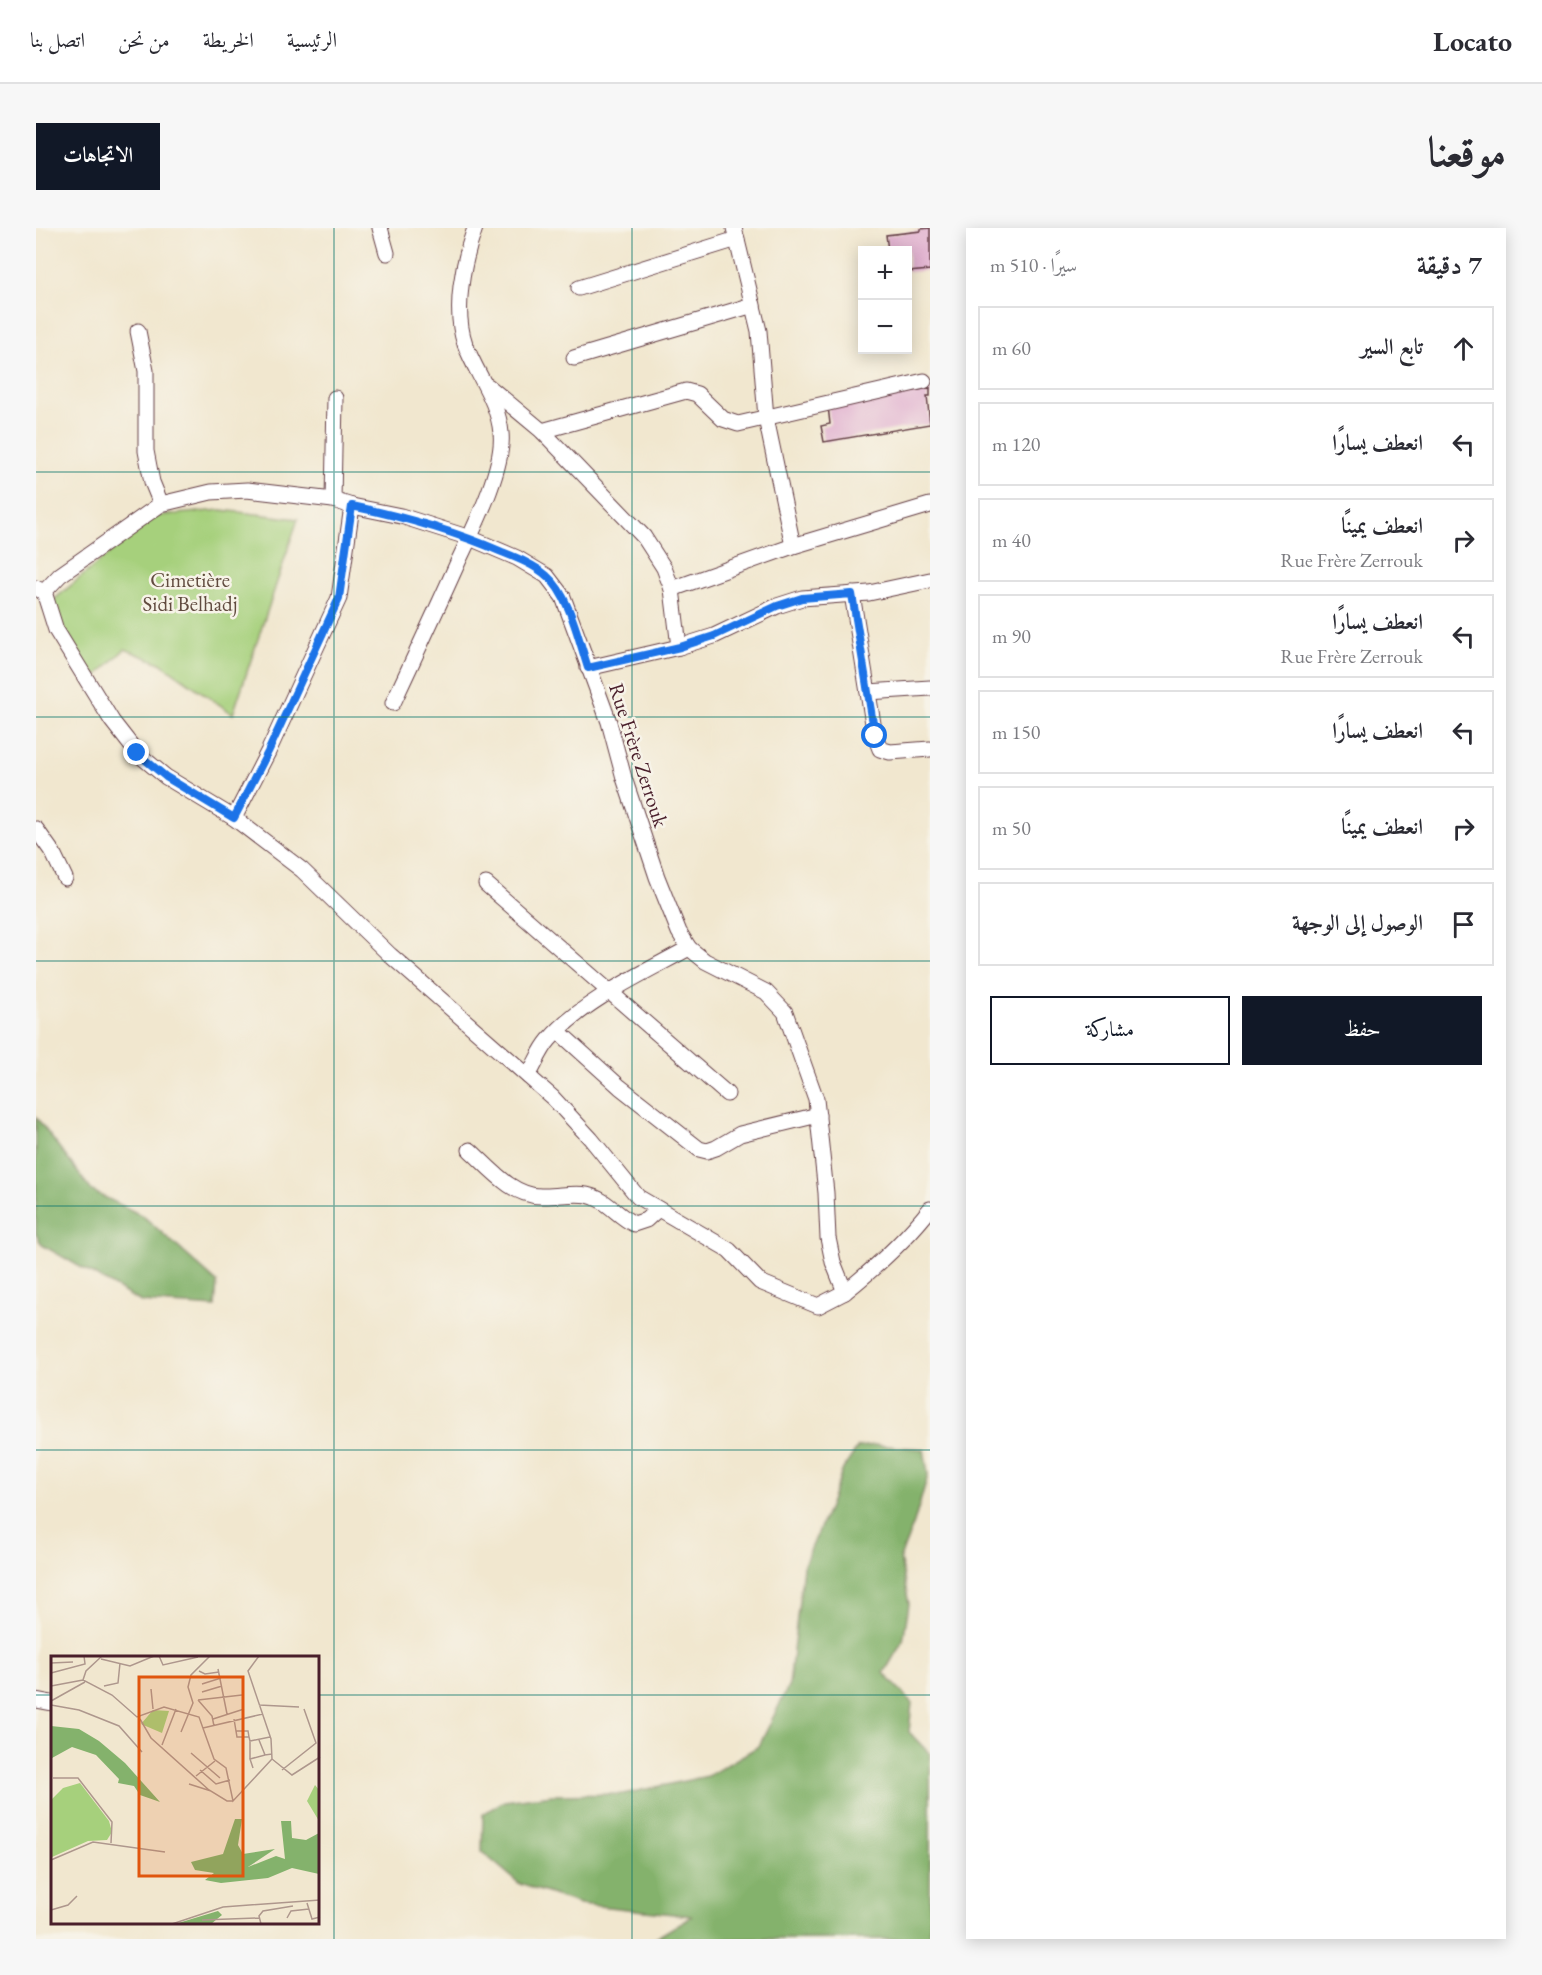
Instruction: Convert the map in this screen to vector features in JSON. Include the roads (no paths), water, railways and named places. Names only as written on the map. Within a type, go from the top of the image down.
[{"type":"street","points":[[381,228],[387,253]]},
{"type":"street","points":[[466,228],[470,244]]},
{"type":"street","points":[[393,703],[470,538],[496,473],[501,453],[501,433],[496,413],[485,383],[465,344],[459,317],[460,299],[475,228]]},
{"type":"street","points":[[579,288],[735,234],[759,331],[766,418],[793,546]]},
{"type":"street","points":[[574,358],[753,305]]},
{"type":"street","points":[[138,331],[146,371],[146,451],[152,482],[161,504]]},
{"type":"street","points":[[542,431],[686,392],[697,394],[723,419],[738,424],[924,381]]},
{"type":"street","points":[[485,383],[542,431],[644,537],[664,568],[672,589],[680,647]]},
{"type":"street","points":[[333,500],[335,398]]},
{"type":"street","name":"Rue Frère Zerrouk","points":[[40,590],[161,504],[211,492],[247,490],[333,500],[401,516],[470,538],[517,558],[548,576],[563,597],[609,722],[624,777],[657,877],[679,932],[689,948],[705,962],[766,992],[785,1012],[816,1099],[826,1193],[828,1238],[833,1262],[845,1292]]},
{"type":"street","points":[[672,589],[793,546],[930,505]]},
{"type":"street","points":[[234,818],[268,752],[339,598],[352,506]]},
{"type":"street","points":[[588,668],[680,647],[714,636],[777,606],[802,598],[869,592],[930,580]]},
{"type":"street","points":[[40,590],[56,630],[112,721],[137,753],[166,777],[234,818],[302,870],[390,955],[553,1098],[591,1139],[638,1197],[729,1250],[760,1282],[818,1306],[845,1292],[876,1267],[930,1209]]},
{"type":"street","points":[[852,594],[879,749],[890,753],[930,749]]},
{"type":"street","points":[[868,692],[930,688]]},
{"type":"street","points":[[36,829],[65,878]]},
{"type":"street","points":[[486,884],[728,1094]]},
{"type":"street","points":[[528,1076],[548,1041],[573,1016],[689,948]]},
{"type":"street","points":[[558,1031],[620,1087],[699,1149],[707,1151],[740,1134],[818,1115]]},
{"type":"street","points":[[470,1150],[506,1182],[524,1194],[540,1197],[586,1195],[601,1200],[634,1224],[646,1220],[658,1209]]},
{"type":"street","points":[[36,1700],[51,1702]]},
{"type":"park label","name":"Cimetière Sidi Belhadj","points":[[190,591]]}]
